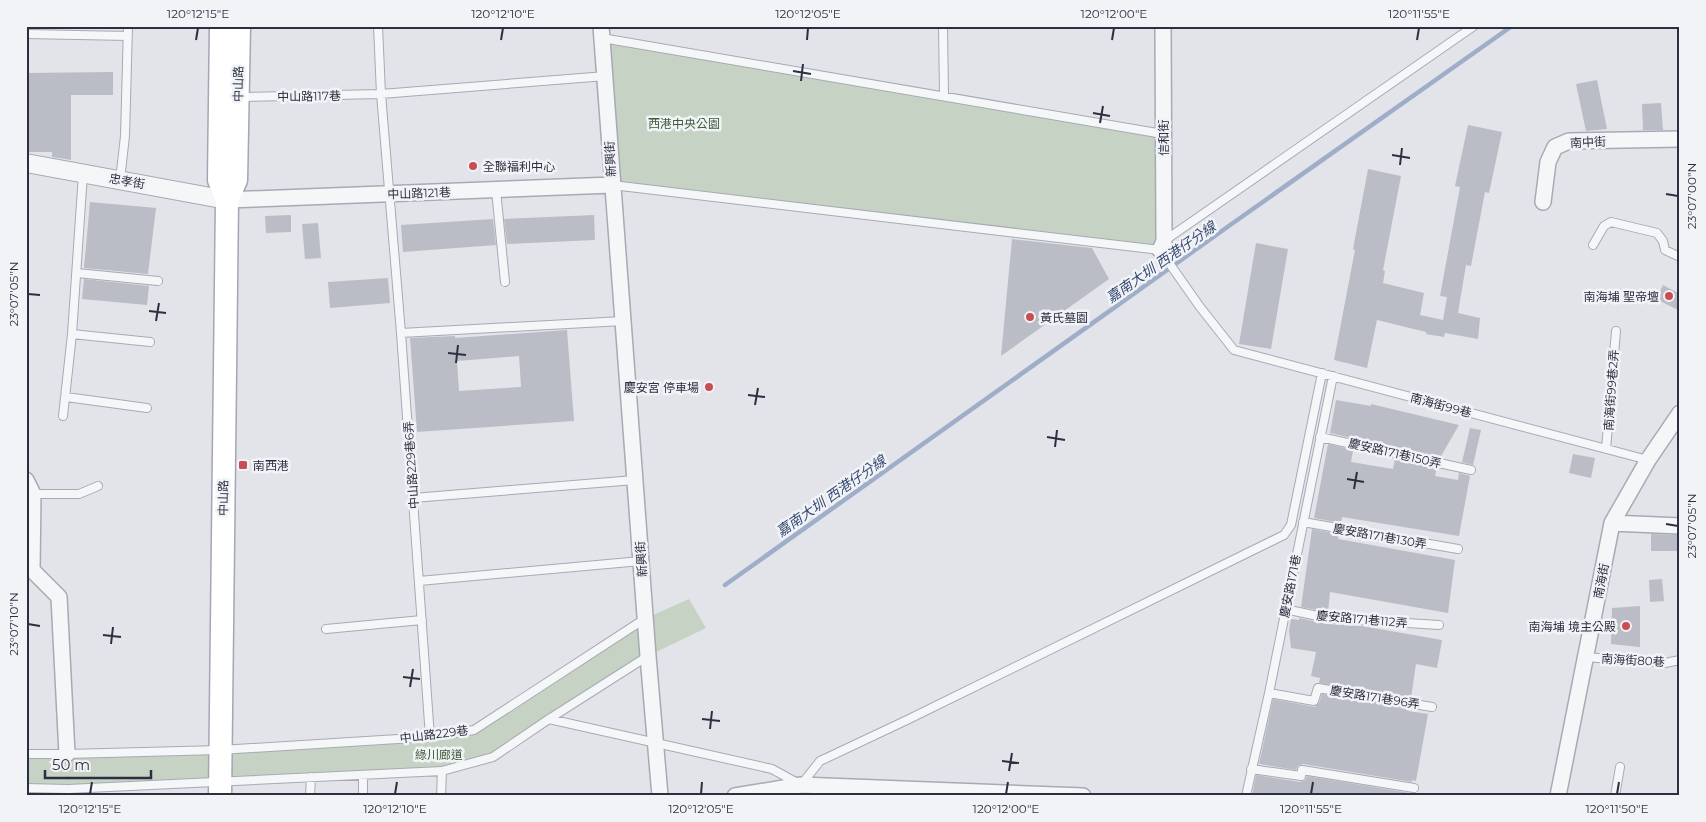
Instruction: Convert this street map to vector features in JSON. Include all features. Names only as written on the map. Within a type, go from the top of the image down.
[{"type":"main road","name":"中山路","points":[[220,788],[227,200],[219,180],[221,26]]},
{"type":"main road","name":"中山路","points":[[227,200],[236,180],[239,26]]},
{"type":"street","name":"信和街","points":[[1162,246],[1163,26]]},
{"type":"street","name":"新興街","points":[[602,32],[612,185],[660,796]]},
{"type":"street","name":"南中街","points":[[1543,202],[1548,162],[1555,147],[1569,141],[1680,139]]},
{"type":"street","name":"忠孝街","points":[[26,163],[227,200]]},
{"type":"street","name":"中山路121巷","points":[[227,200],[612,185]]},
{"type":"street","name":"南海街","points":[[1558,796],[1612,524],[1648,460],[1680,413]]},
{"type":"street","points":[[26,480],[33,494],[32,570],[59,597],[67,754]]},
{"type":"street","points":[[1612,524],[1680,526]]},
{"type":"street","points":[[736,796],[801,785],[1083,796]]},
{"type":"lane","points":[[120,180],[125,136],[128,26]]},
{"type":"lane","name":"中山路229巷6弄","points":[[378,26],[380,94],[401,333],[430,737]]},
{"type":"lane","points":[[943,26],[944,96]]},
{"type":"lane","points":[[612,185],[1162,246],[1474,26]]},
{"type":"lane","points":[[602,32],[944,96],[1163,134]]},
{"type":"lane","points":[[26,34],[128,36]]},
{"type":"lane","name":"中山路117巷","points":[[238,97],[380,94],[606,76]]},
{"type":"lane","points":[[63,416],[78,273],[83,173]]},
{"type":"lane","points":[[496,190],[505,282]]},
{"type":"lane","points":[[1593,245],[1604,226],[1611,222],[1657,233],[1666,250],[1680,257]]},
{"type":"lane","name":"南海街99巷","points":[[1162,246],[1200,307],[1234,350],[1648,460]]},
{"type":"lane","points":[[78,273],[158,281]]},
{"type":"lane","points":[[401,333],[623,321]]},
{"type":"lane","name":"南海街99巷2弄","points":[[1606,449],[1616,331]]},
{"type":"lane","points":[[72,334],[150,342]]},
{"type":"lane","points":[[549,719],[772,769],[801,785],[820,761],[1284,535],[1291,525],[1322,373]]},
{"type":"lane","name":"慶安路171巷","points":[[1246,796],[1333,376]]},
{"type":"lane","points":[[66,397],[147,408]]},
{"type":"lane","name":"慶安路171巷150弄","points":[[1320,436],[1471,470]]},
{"type":"lane","points":[[413,498],[635,480]]},
{"type":"lane","points":[[33,494],[79,494],[98,486]]},
{"type":"lane","name":"慶安路171巷130弄","points":[[1303,522],[1458,549]]},
{"type":"lane","points":[[419,581],[641,561]]},
{"type":"lane","name":"慶安路171巷112弄","points":[[1285,610],[1327,618],[1439,625]]},
{"type":"lane","name":"中山路229巷","points":[[26,754],[220,750],[430,737],[474,730],[646,618]]},
{"type":"lane","points":[[326,629],[422,620]]},
{"type":"lane","points":[[26,788],[220,788],[311,776],[442,771],[493,757],[648,656]]},
{"type":"lane","name":"南海街80巷","points":[[1585,657],[1664,663],[1680,660]]},
{"type":"lane","name":"慶安路171巷96弄","points":[[1268,693],[1314,701],[1318,688],[1432,707]]},
{"type":"lane","points":[[1615,796],[1620,767]]},
{"type":"lane","points":[[1251,769],[1301,776],[1302,770],[1414,788]]},
{"type":"lane","points":[[441,796],[442,771]]},
{"type":"lane","points":[[363,775],[363,796]]},
{"type":"lane","points":[[310,796],[311,776]]},
{"type":"path","points":[[67,754],[68,789]]},
{"type":"green space","name":"西港中央公園","points":[[602,38],[1163,134],[1160,250],[612,185]]},
{"type":"green space","name":"綠川廊道","points":[[689,599],[706,628],[648,656],[493,757],[442,771],[26,788],[26,754],[67,754],[430,737],[474,730],[646,618]]},
{"type":"building","points":[[113,72],[113,95],[71,95],[71,160],[52,157],[52,152],[26,152],[26,73]]},
{"type":"building","points":[[1597,80],[1607,129],[1586,131],[1576,84]]},
{"type":"building","points":[[1661,103],[1663,130],[1643,130],[1642,104]]},
{"type":"building","points":[[1468,125],[1502,132],[1489,193],[1485,192],[1471,266],[1466,265],[1458,313],[1480,318],[1478,339],[1445,333],[1444,337],[1426,334],[1426,332],[1377,320],[1367,368],[1334,360],[1368,169],[1401,176],[1383,270],[1385,271],[1383,283],[1424,293],[1420,315],[1443,320],[1447,297],[1440,296],[1460,187],[1455,186]]},
{"type":"building","points":[[90,202],[156,208],[148,274],[84,268]]},
{"type":"building","points":[[291,215],[291,232],[266,233],[265,216]]},
{"type":"building","points":[[594,215],[595,240],[507,244],[504,219]]},
{"type":"building","points":[[493,219],[496,245],[403,252],[401,225]]},
{"type":"building","points":[[318,223],[321,258],[305,259],[302,224]]},
{"type":"building","name":"黃氏墓園","points":[[1012,239],[1092,248],[1109,279],[1001,356]]},
{"type":"building","points":[[1256,243],[1288,249],[1271,349],[1239,344]]},
{"type":"building","points":[[388,278],[390,303],[330,308],[328,282]]},
{"type":"building","points":[[84,279],[149,286],[147,305],[82,299]]},
{"type":"building","name":"南海埔 聖帝壇","points":[[1663,285],[1680,294],[1680,311],[1656,299]]},
{"type":"building","points":[[567,330],[574,421],[417,432],[410,338],[455,336],[455,338]],"holes":[[[519,356],[521,387],[459,391],[457,361]]]},
{"type":"building","points":[[1336,400],[1371,406],[1371,404],[1459,425],[1440,458],[1330,433]]},
{"type":"building","points":[[1470,428],[1481,430],[1473,465],[1462,462]]},
{"type":"building","points":[[1328,444],[1353,450],[1351,462],[1393,469],[1395,459],[1437,468],[1435,476],[1458,480],[1459,473],[1470,476],[1459,536],[1342,517],[1341,523],[1314,518]]},
{"type":"building","points":[[1573,454],[1595,458],[1591,478],[1569,473]]},
{"type":"building","points":[[1312,529],[1339,534],[1338,539],[1455,560],[1448,613],[1330,592],[1328,612],[1301,607]]},
{"type":"building","points":[[1651,534],[1680,535],[1680,551],[1651,551]]},
{"type":"building","points":[[1662,579],[1664,601],[1650,602],[1649,580]]},
{"type":"building","name":"南海埔 境主公殿","points":[[1640,606],[1640,647],[1611,644],[1612,608]]},
{"type":"building","points":[[1299,618],[1327,624],[1362,626],[1442,640],[1437,668],[1416,664],[1411,698],[1319,683],[1320,678],[1311,676],[1316,652],[1291,648],[1289,630],[1291,619],[1299,620]]},
{"type":"building","points":[[1322,694],[1428,714],[1416,781],[1412,780],[1412,782],[1303,764],[1298,766],[1296,770],[1259,764],[1273,699],[1315,707],[1319,703]]},
{"type":"building","points":[[1256,775],[1300,782],[1305,780],[1307,776],[1410,793],[1410,796],[1252,796]]},
{"type":"waterway","name":"嘉南大圳 西港仔分線","points":[[725,585],[1512,26]]},
{"type":"place","name":"全聯福利中心","points":[[473,166]]},
{"type":"place","name":"南海埔 聖帝壇","points":[[1669,296]]},
{"type":"place","name":"黃氏墓園","points":[[1030,317]]},
{"type":"place","name":"慶安宮 停車場","points":[[709,387]]},
{"type":"place","name":"南西港","points":[[243,465]]},
{"type":"place","name":"南海埔 境主公殿","points":[[1626,626]]}]
